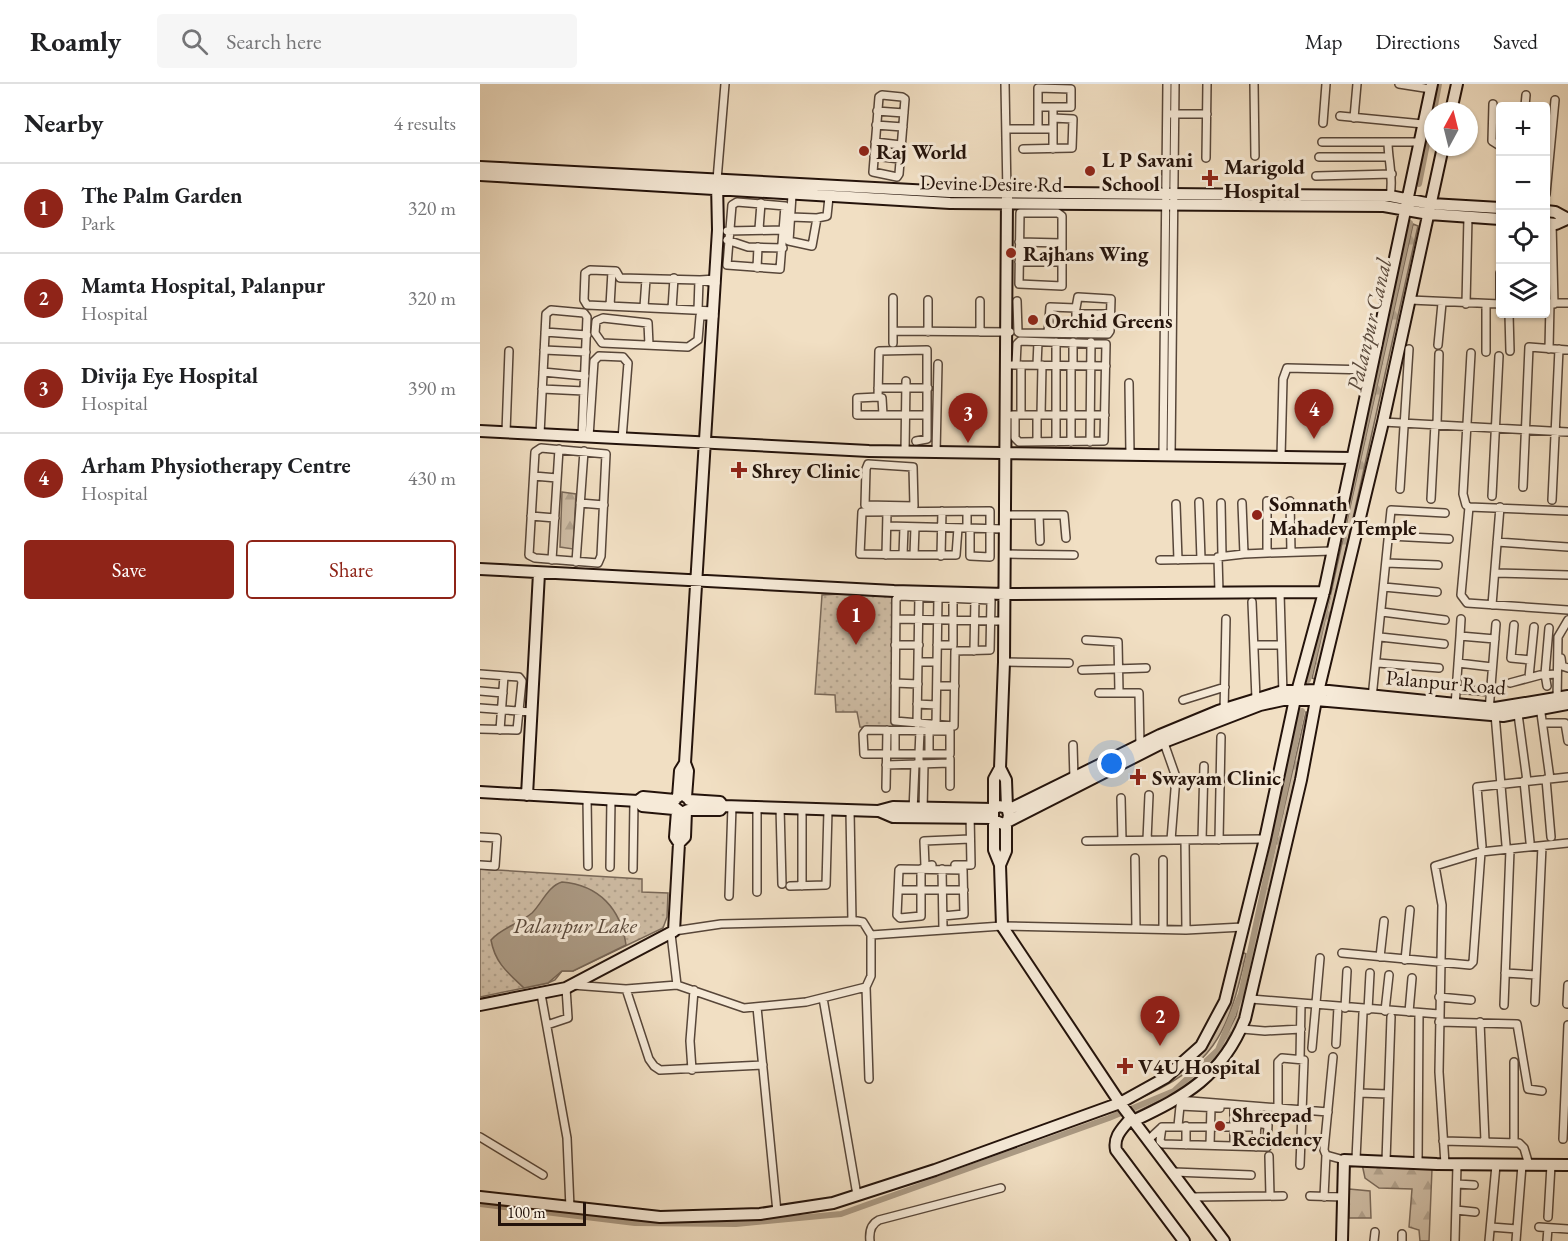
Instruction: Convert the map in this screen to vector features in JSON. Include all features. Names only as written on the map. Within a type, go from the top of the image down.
[{"type":"street","points":[[677,985],[672,933],[679,843],[685,837],[680,771],[685,763],[716,281],[723,235],[732,203],[785,205],[784,230],[781,268],[727,265],[723,235],[717,185],[725,84]]},
{"type":"street","points":[[1005,84],[1007,251],[1017,440],[1104,441],[1106,342],[1017,343],[1014,365]]},
{"type":"street","points":[[1167,84],[1171,114]]},
{"type":"street","points":[[1167,455],[1169,200],[1171,114],[1175,84]]},
{"type":"street","points":[[1206,158],[1207,84]]},
{"type":"street","points":[[1254,84],[1255,156]]},
{"type":"street","points":[[1323,123],[1326,84]]},
{"type":"street","points":[[1354,118],[1357,84]]},
{"type":"street","points":[[1184,1241],[1116,1150],[1114,1142],[1127,1112],[1201,1046],[1222,1008],[1264,839],[1290,695],[1324,592],[1431,86],[1399,84]]},
{"type":"street","points":[[1453,102],[1457,84]]},
{"type":"street","points":[[1038,107],[1071,107],[1071,89],[1038,88],[1038,107],[1038,129]]},
{"type":"street","points":[[1525,102],[1526,95]]},
{"type":"street","points":[[879,96],[904,98],[898,176],[873,173],[878,111],[879,96]]},
{"type":"street","points":[[1549,156],[1555,100]]},
{"type":"street","points":[[1493,104],[1492,141],[1496,144]]},
{"type":"street","points":[[1053,107],[1053,149]]},
{"type":"street","points":[[878,111],[904,113]]},
{"type":"street","points":[[1171,114],[1207,114]]},
{"type":"street","points":[[1340,116],[1423,124]]},
{"type":"street","points":[[1023,149],[1071,149],[1073,119],[1053,118]]},
{"type":"street","points":[[876,125],[903,127]]},
{"type":"street","points":[[1006,129],[1053,129]]},
{"type":"street","points":[[875,142],[901,145]]},
{"type":"street","points":[[1322,142],[1420,142]]},
{"type":"street","points":[[1388,142],[1388,157],[1392,174],[1390,196]]},
{"type":"street","points":[[874,156],[900,159]]},
{"type":"street","points":[[1178,1100],[1201,1084],[1231,1048],[1242,1029],[1251,999],[1301,780],[1317,695],[1383,422],[1441,156]]},
{"type":"street","points":[[1319,157],[1388,157]]},
{"type":"street","name":"Devine Desire Rd","points":[[480,167],[717,185],[792,195],[829,197],[1407,203]]},
{"type":"street","points":[[1316,176],[1392,174]]},
{"type":"street","name":"Devine Desire Rd","points":[[480,175],[885,190],[1007,199]]},
{"type":"street","points":[[885,190],[886,176]]},
{"type":"street","points":[[792,195],[789,242],[812,246],[817,218]]},
{"type":"street","name":"Devine Desire Rd","points":[[1169,200],[1390,196],[1430,209],[1468,217],[1496,219]]},
{"type":"street","points":[[791,217],[827,216],[829,197]]},
{"type":"street","points":[[759,229],[761,203]]},
{"type":"street","name":"Devine Desire Rd","points":[[1430,209],[1496,208]]},
{"type":"street","points":[[1550,212],[1568,219]]},
{"type":"street","points":[[1020,213],[1058,213],[1062,216],[1062,284],[1060,287],[1020,285],[1018,242],[1020,213]]},
{"type":"street","points":[[1466,304],[1468,217]]},
{"type":"street","points":[[1550,223],[1568,219]]},
{"type":"street","points":[[723,235],[759,229],[784,230]]},
{"type":"street","points":[[723,235],[737,245],[783,248]]},
{"type":"street","points":[[1018,242],[1062,243]]},
{"type":"street","points":[[757,268],[758,247]]},
{"type":"street","points":[[1007,251],[1018,251]]},
{"type":"street","points":[[1019,262],[1062,262]]},
{"type":"street","points":[[714,313],[698,310],[587,304],[584,302],[585,273],[590,270],[612,271],[616,272],[620,278],[716,281]]},
{"type":"street","points":[[610,306],[612,271]]},
{"type":"street","points":[[672,309],[674,278]]},
{"type":"street","points":[[644,307],[646,279]]},
{"type":"street","points":[[698,310],[700,280]]},
{"type":"street","points":[[893,331],[1012,332],[1076,334],[1109,334],[1111,298],[1078,297],[1076,334]]},
{"type":"street","points":[[893,298],[893,343]]},
{"type":"street","points":[[928,300],[928,332]]},
{"type":"street","points":[[1410,300],[1496,304]]},
{"type":"street","points":[[1012,332],[1017,301]]},
{"type":"street","points":[[980,302],[980,332]]},
{"type":"street","points":[[1438,345],[1442,303]]},
{"type":"street","points":[[1550,304],[1568,303]]},
{"type":"street","points":[[1486,304],[1486,352]]},
{"type":"street","points":[[1048,333],[1049,308],[1110,314]]},
{"type":"street","points":[[540,434],[546,314],[551,310],[586,314],[585,376],[580,436]]},
{"type":"street","points":[[649,345],[648,322],[603,318],[596,321],[595,333],[602,342],[649,345],[694,345],[698,340],[700,316],[714,313]]},
{"type":"street","points":[[1509,318],[1510,351]]},
{"type":"street","points":[[1548,349],[1549,318]]},
{"type":"street","points":[[545,332],[587,335]]},
{"type":"street","points":[[1037,442],[1040,365],[1038,342]]},
{"type":"street","points":[[1056,342],[1056,442]]},
{"type":"street","points":[[1071,442],[1073,342]]},
{"type":"street","points":[[1090,442],[1091,342]]},
{"type":"street","points":[[1523,487],[1529,347],[1568,350]]},
{"type":"street","points":[[1400,489],[1409,349]]},
{"type":"street","points":[[1552,500],[1559,349]]},
{"type":"street","points":[[544,350],[586,352]]},
{"type":"street","points":[[878,397],[879,351],[927,350],[927,439],[916,441]]},
{"type":"street","points":[[506,432],[509,351]]},
{"type":"street","points":[[1471,353],[1465,426],[1463,494],[1466,505],[1469,507],[1462,599],[1467,603],[1568,610]]},
{"type":"street","points":[[1431,499],[1439,354]]},
{"type":"street","points":[[573,450],[580,436],[594,361],[599,356],[623,357],[628,363],[622,439]]},
{"type":"street","points":[[1492,496],[1499,356]]},
{"type":"street","points":[[936,453],[938,364]]},
{"type":"street","points":[[1014,365],[1106,366]]},
{"type":"street","points":[[1281,457],[1283,379],[1287,368],[1371,370]]},
{"type":"street","points":[[543,372],[585,376]]},
{"type":"street","points":[[1129,383],[1130,454]]},
{"type":"street","points":[[905,452],[906,384]]},
{"type":"street","points":[[878,388],[906,384],[928,388]]},
{"type":"street","points":[[542,388],[584,392]]},
{"type":"street","points":[[883,415],[882,398],[857,398],[857,415],[883,415],[906,415],[927,415]]},
{"type":"street","points":[[1014,415],[1105,415]]},
{"type":"street","points":[[1014,415],[1006,454],[1005,662],[1000,768],[1006,780],[994,850],[1000,865],[1002,926],[1127,1112],[1224,1241]]},
{"type":"street","points":[[1383,422],[1405,421],[1568,432]]},
{"type":"street","points":[[480,431],[868,451],[1352,458]]},
{"type":"street","points":[[536,449],[559,449],[606,453],[601,559],[595,563],[552,560],[529,555],[536,449]]},
{"type":"street","points":[[552,560],[559,449]]},
{"type":"street","points":[[576,562],[584,450]]},
{"type":"street","points":[[868,451],[865,505],[914,506],[913,467],[868,464]]},
{"type":"street","points":[[534,476],[557,478]]},
{"type":"street","points":[[1267,501],[1267,553]]},
{"type":"street","points":[[1290,501],[1291,552]]},
{"type":"street","points":[[1199,502],[1201,559]]},
{"type":"street","points":[[580,503],[604,505]]},
{"type":"street","points":[[1219,593],[1221,503]]},
{"type":"street","points":[[1242,503],[1244,554]]},
{"type":"street","points":[[1176,504],[1178,560]]},
{"type":"street","points":[[1469,507],[1568,511]]},
{"type":"street","points":[[1492,605],[1500,507]]},
{"type":"street","points":[[1372,699],[1378,663],[1392,509],[1445,513]]},
{"type":"street","points":[[958,528],[957,554],[941,556],[861,555],[859,553],[862,512],[911,512],[942,511],[968,511],[990,511],[989,557],[970,556],[968,511]]},
{"type":"street","points":[[941,556],[942,511]]},
{"type":"street","points":[[886,555],[887,512]]},
{"type":"street","points":[[903,555],[911,512]]},
{"type":"street","points":[[1005,515],[1064,515],[1066,538]]},
{"type":"street","points":[[1039,515],[1040,541]]},
{"type":"street","points":[[531,516],[555,518]]},
{"type":"street","points":[[887,526],[1005,529]]},
{"type":"street","points":[[910,527],[914,555]]},
{"type":"street","points":[[1389,536],[1449,539]]},
{"type":"street","points":[[1497,542],[1568,547]]},
{"type":"street","points":[[1160,560],[1332,551]]},
{"type":"street","points":[[1005,554],[1074,555]]},
{"type":"street","points":[[565,561],[565,574]]},
{"type":"street","points":[[1386,563],[1438,566]]},
{"type":"street","points":[[480,569],[920,594],[1324,592]]},
{"type":"street","points":[[527,795],[526,712],[538,573]]},
{"type":"street","points":[[1495,573],[1568,575]]},
{"type":"street","points":[[1384,586],[1437,592]]},
{"type":"street","points":[[1280,593],[1281,645],[1290,695]]},
{"type":"street","points":[[918,812],[914,785],[919,764],[917,704],[920,594]]},
{"type":"street","points":[[937,645],[974,651],[990,650],[991,600],[920,594],[897,597],[895,721],[929,731],[950,731],[950,786]]},
{"type":"street","points":[[936,725],[938,597]]},
{"type":"street","points":[[950,754],[864,754],[862,734],[866,730],[955,725],[953,598]]},
{"type":"street","points":[[974,651],[975,598]]},
{"type":"street","points":[[1252,602],[1256,699]]},
{"type":"street","points":[[1382,612],[1445,620]]},
{"type":"street","points":[[896,619],[1005,621]]},
{"type":"street","points":[[1224,714],[1226,619]]},
{"type":"street","points":[[1455,708],[1461,619]]},
{"type":"street","points":[[1562,700],[1557,674],[1558,637],[1566,627],[1568,620]]},
{"type":"street","points":[[1496,624],[1492,667],[1492,712],[1508,847],[1504,1005]]},
{"type":"street","points":[[1514,625],[1511,658],[1530,660]]},
{"type":"street","points":[[1529,677],[1534,627]]},
{"type":"street","points":[[1547,686],[1545,674],[1549,628]]},
{"type":"street","points":[[1460,636],[1495,639]]},
{"type":"street","points":[[1380,637],[1444,644]]},
{"type":"street","points":[[1086,640],[1118,642],[1119,692]]},
{"type":"street","points":[[1560,644],[1561,665],[1568,668]]},
{"type":"street","points":[[895,645],[919,645]]},
{"type":"street","points":[[1254,645],[1281,645]]},
{"type":"street","points":[[918,662],[937,662]]},
{"type":"street","points":[[1005,662],[1069,663]]},
{"type":"street","points":[[1378,663],[1439,668]]},
{"type":"street","points":[[1458,663],[1492,667]]},
{"type":"street","points":[[1082,670],[1146,668]]},
{"type":"street","points":[[480,674],[522,679],[526,712],[517,730],[480,729]]},
{"type":"street","points":[[1510,683],[1529,677],[1557,674]]},
{"type":"street","points":[[500,730],[504,676]]},
{"type":"street","points":[[895,684],[918,684]]},
{"type":"street","points":[[937,686],[955,686]]},
{"type":"street","points":[[1183,700],[1225,687]]},
{"type":"street","points":[[1456,688],[1491,692]]},
{"type":"street","points":[[480,691],[503,693]]},
{"type":"street","points":[[1099,693],[1138,693],[1140,749]]},
{"type":"street","points":[[480,792],[636,801],[642,806],[720,802],[728,806],[878,811],[893,817],[918,812],[1000,815],[1162,739],[1256,699],[1290,695]]},
{"type":"street","points":[[1224,714],[1290,695]]},
{"type":"street","name":"Palanpur Road","points":[[1290,695],[1372,699],[1492,712],[1562,700]]},
{"type":"street","points":[[917,704],[936,705]]},
{"type":"street","points":[[1492,712],[1518,714],[1540,704],[1551,837]]},
{"type":"street","points":[[480,708],[526,712]]},
{"type":"street","points":[[1518,714],[1530,842]]},
{"type":"street","points":[[1543,723],[1565,723],[1568,741]]},
{"type":"street","points":[[886,788],[886,765],[891,755],[891,730]]},
{"type":"street","points":[[929,731],[929,754]]},
{"type":"street","points":[[1219,840],[1221,737]]},
{"type":"street","points":[[1162,739],[1176,777],[1172,840]]},
{"type":"street","points":[[1070,784],[1073,745]]},
{"type":"street","points":[[886,765],[950,763]]},
{"type":"street","points":[[918,812],[924,785],[919,764]]},
{"type":"street","points":[[1202,840],[1204,766]]},
{"type":"street","points":[[1342,953],[1467,966],[1473,962],[1481,849],[1477,787],[1568,777]]},
{"type":"street","points":[[914,785],[924,785]]},
{"type":"street","points":[[1147,840],[1149,795]]},
{"type":"street","points":[[587,798],[588,866]]},
{"type":"street","points":[[1121,798],[1122,840]]},
{"type":"street","points":[[610,867],[611,799]]},
{"type":"street","points":[[633,869],[636,801]]},
{"type":"street","points":[[728,806],[729,896]]},
{"type":"street","points":[[757,806],[757,892]]},
{"type":"street","points":[[780,807],[782,884]]},
{"type":"street","points":[[802,809],[802,886]]},
{"type":"street","points":[[790,886],[826,885],[828,810]]},
{"type":"street","points":[[850,811],[852,921]]},
{"type":"street","points":[[970,813],[971,865],[925,866],[924,841],[970,839]]},
{"type":"street","points":[[480,837],[497,838],[495,866],[480,865]]},
{"type":"street","points":[[1086,841],[1264,839]]},
{"type":"street","points":[[1185,840],[1186,930]]},
{"type":"street","points":[[1445,1164],[1439,1018],[1442,905],[1435,866],[1481,849],[1568,843]]},
{"type":"street","points":[[1535,1002],[1542,846]]},
{"type":"street","points":[[1135,858],[1136,929]]},
{"type":"street","points":[[1163,860],[1163,929]]},
{"type":"street","points":[[942,869],[943,929]]},
{"type":"street","points":[[921,870],[921,916],[909,918],[897,915],[899,870],[942,869],[963,870],[963,915],[942,916]]},
{"type":"street","points":[[898,890],[964,890]]},
{"type":"street","points":[[1406,960],[1410,910]]},
{"type":"street","points":[[1380,957],[1384,921]]},
{"type":"street","points":[[480,1005],[569,987],[672,933],[721,924],[863,922],[871,934],[871,976],[866,987],[869,1079]]},
{"type":"street","points":[[871,934],[1002,926],[1186,930],[1243,927]]},
{"type":"street","points":[[1312,1048],[1320,958]]},
{"type":"street","points":[[1336,1044],[1347,971]]},
{"type":"street","points":[[1342,1241],[1344,1197],[1359,1093],[1370,973]]},
{"type":"street","points":[[1505,973],[1536,975]]},
{"type":"street","points":[[1385,1011],[1389,975]]},
{"type":"street","points":[[1409,1012],[1412,978]]},
{"type":"street","points":[[569,987],[626,989],[677,985],[738,1007],[758,1007],[823,998],[866,987]]},
{"type":"street","points":[[1567,1004],[1568,985]]},
{"type":"street","points":[[546,1025],[568,1018],[569,987]]},
{"type":"street","points":[[626,989],[654,1066],[666,1070],[692,1070],[763,1065]]},
{"type":"street","points":[[692,1070],[690,1041],[694,990]]},
{"type":"street","points":[[541,994],[567,1138],[570,1208]]},
{"type":"street","points":[[1439,997],[1472,1000]]},
{"type":"street","points":[[823,998],[857,1195]]},
{"type":"street","points":[[1251,999],[1341,1007],[1366,1012],[1409,1012],[1439,1018],[1516,1024],[1527,1087],[1530,1090],[1542,1091]]},
{"type":"street","points":[[1300,1059],[1301,1004]]},
{"type":"street","points":[[758,1007],[777,1212]]},
{"type":"street","points":[[1418,1163],[1419,1013]]},
{"type":"street","points":[[1386,1161],[1391,1017]]},
{"type":"street","points":[[1480,1022],[1485,1141]]},
{"type":"street","points":[[1563,1139],[1568,1025]]},
{"type":"street","points":[[1242,1029],[1265,1031],[1301,1029]]},
{"type":"street","points":[[1324,1197],[1326,1155],[1324,1150],[1333,1057]]},
{"type":"street","points":[[1278,1108],[1278,1062],[1282,1059],[1306,1061],[1301,1109],[1300,1166]]},
{"type":"street","points":[[1514,1062],[1514,1143]]},
{"type":"street","points":[[1359,1093],[1388,1095]]},
{"type":"street","points":[[480,1197],[660,1217],[777,1212],[833,1203],[1127,1112],[1178,1100],[1328,1112]]},
{"type":"street","points":[[1186,1145],[1180,1106],[1255,1110],[1256,1147]]},
{"type":"street","points":[[1210,1145],[1211,1107]]},
{"type":"street","points":[[1234,1109],[1234,1146]]},
{"type":"street","points":[[1148,1140],[1162,1126],[1257,1125],[1269,1126],[1267,1147],[1162,1143],[1162,1126]]},
{"type":"street","points":[[480,1137],[543,1175]]},
{"type":"street","points":[[1443,1141],[1514,1143],[1524,1148],[1526,1165],[1516,1241]]},
{"type":"street","points":[[1326,1155],[1350,1160],[1457,1165],[1568,1165]]},
{"type":"street","points":[[1269,1156],[1270,1196]]},
{"type":"street","points":[[1455,1241],[1457,1165]]},
{"type":"street","points":[[1489,1241],[1496,1165]]},
{"type":"street","points":[[1548,1217],[1551,1165]]},
{"type":"street","points":[[1174,1172],[1251,1175]]},
{"type":"street","points":[[1457,1184],[1474,1185]]},
{"type":"street","points":[[870,1241],[873,1223],[879,1220],[1001,1188]]},
{"type":"street","points":[[1192,1197],[1283,1196]]},
{"type":"street","points":[[1310,1196],[1344,1197]]},
{"type":"street","points":[[1456,1210],[1475,1212]]},
{"type":"street","points":[[1491,1227],[1517,1229]]},
{"type":"street","points":[[1539,1227],[1568,1228]]},
{"type":"street","points":[[1547,1241],[1548,1228]]},
{"type":"street","points":[[1374,1241],[1375,1232]]},
{"type":"green space","points":[[1413,224],[1418,226],[1317,680],[1312,678]]},
{"type":"green space","points":[[562,492],[576,494],[573,549],[560,547]]},
{"type":"green space","points":[[894,591],[893,728],[860,727],[857,712],[836,712],[835,695],[815,694],[822,595]]},
{"type":"green space","points":[[1306,712],[1310,713],[1242,1014],[1232,1034],[1210,1064],[1176,1091],[1217,1053],[1236,1016]]},
{"type":"green space","points":[[480,869],[642,879],[642,892],[668,893],[667,917],[663,928],[573,971],[562,971],[555,980],[548,983],[480,997]]},
{"type":"green space","points":[[1242,952],[1246,954],[1232,1007],[1213,1046],[1182,1075],[1134,1101],[1180,1071],[1209,1042],[1227,1005]]},
{"type":"green space","points":[[1175,1091],[1133,1114],[1131,1111]]},
{"type":"green space","points":[[1362,1164],[1432,1169],[1429,1241],[1420,1241],[1419,1230],[1409,1227],[1412,1189],[1379,1188],[1365,1178]]},
{"type":"green space","points":[[1349,1189],[1370,1191],[1371,1218],[1349,1218]]},
{"type":"water","name":"Palanpur Lake","points":[[562,882],[587,888],[606,901],[619,920],[626,945],[573,971],[562,971],[548,983],[524,988],[499,961],[491,940],[532,913],[549,891]]},
{"type":"waterway","name":"Palanpur Canal","points":[[1436,102],[1439,84]]},
{"type":"waterway","name":"Palanpur Canal","points":[[1419,184],[1425,156]]},
{"type":"waterway","name":"Palanpur Canal","points":[[1340,539],[1410,223]]},
{"type":"waterway","name":"Palanpur Canal","points":[[1308,680],[1328,596]]},
{"type":"waterway","points":[[480,1204],[635,1223],[736,1224],[841,1214],[1109,1118],[1174,1091],[1218,1050],[1241,994],[1302,711]]},
{"type":"place","name":"Raj World","points":[[864,151]]},
{"type":"place","name":"L P Savani School","points":[[1090,171]]},
{"type":"place","name":"Marigold Hospital","points":[[1210,178]]},
{"type":"place","name":"Rajhans Wing","points":[[1011,253]]},
{"type":"place","name":"Orchid Greens","points":[[1033,320]]},
{"type":"place","name":"Arham Physiotherapy Centre","points":[[1314,439]]},
{"type":"place","name":"Divija Eye Hospital","points":[[968,443]]},
{"type":"place","name":"Shrey Clinic","points":[[739,470]]},
{"type":"place","name":"Somnath Mahadev Temple","points":[[1257,515]]},
{"type":"place","name":"The Palm Garden","points":[[856,645]]},
{"type":"place","name":"Swayam Clinic","points":[[1138,777]]},
{"type":"place","name":"Mamta Hospital, Palanpur","points":[[1160,1046]]},
{"type":"place","name":"V4U Hospital","points":[[1125,1066]]},
{"type":"place","name":"Shreepad Recidency","points":[[1220,1126]]}]
